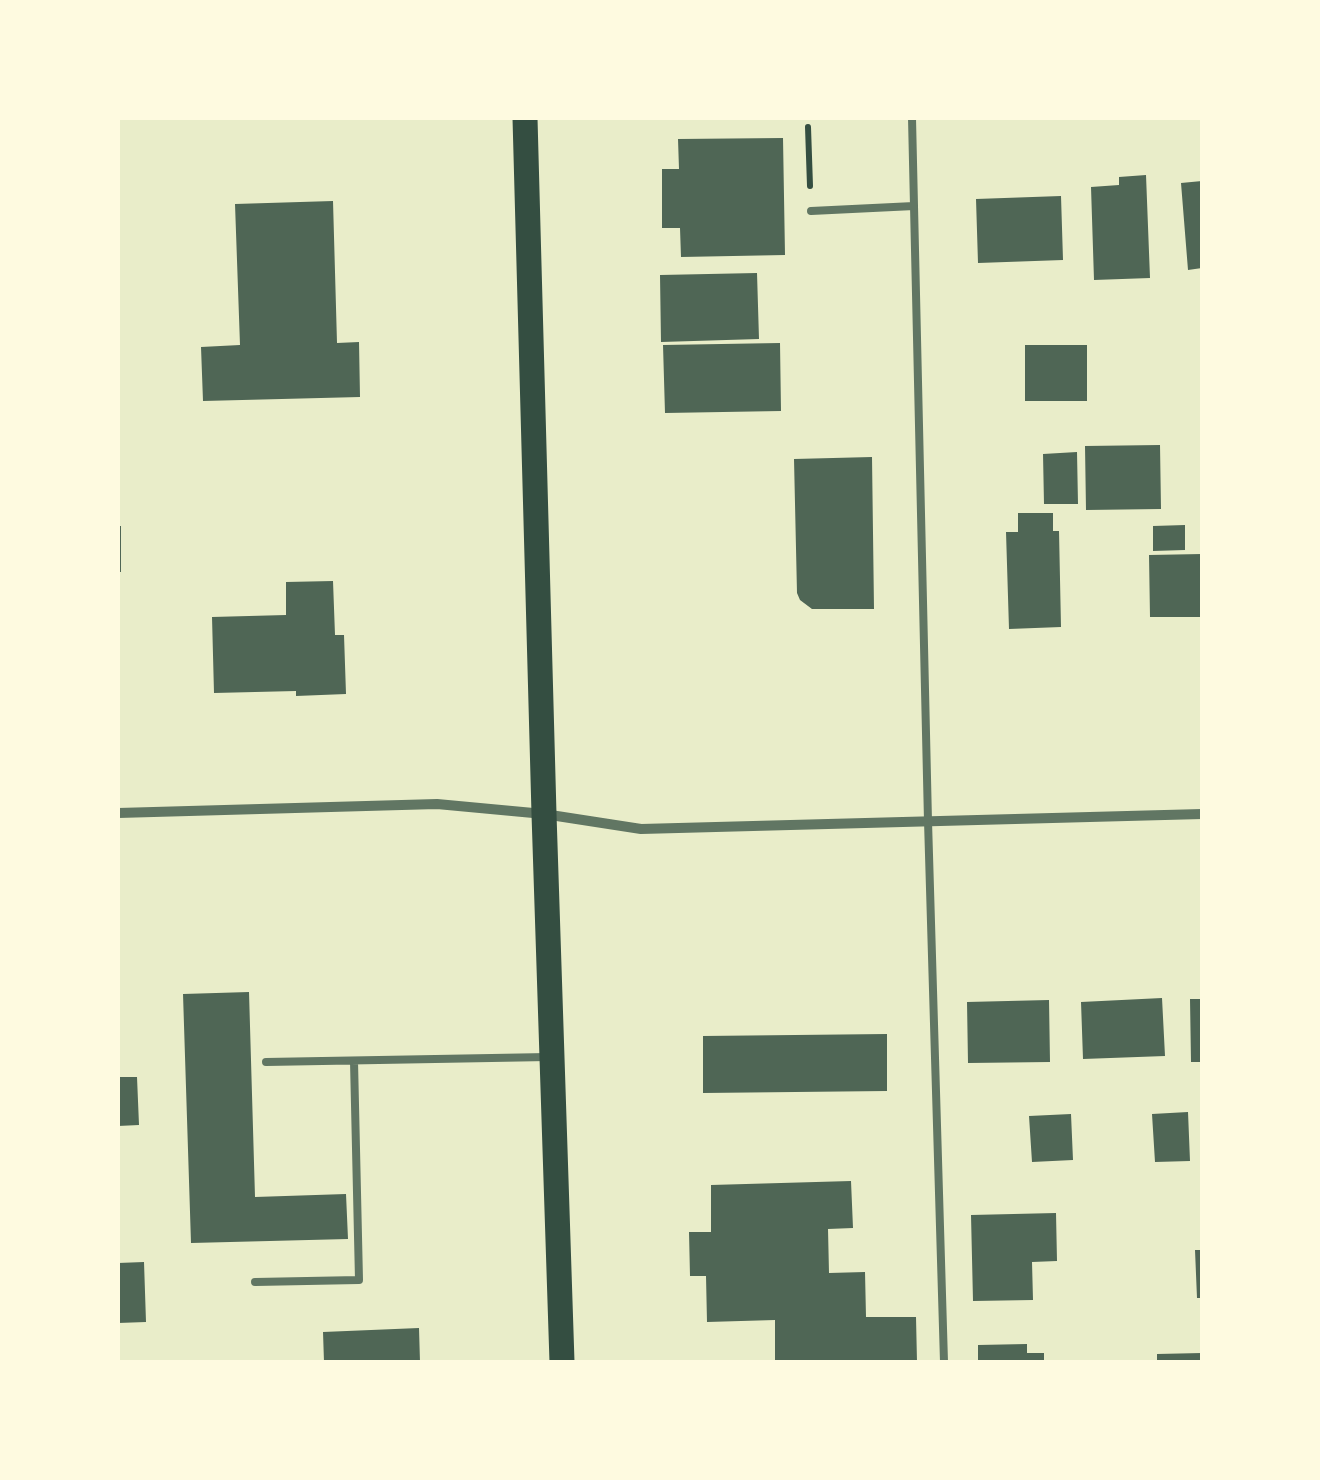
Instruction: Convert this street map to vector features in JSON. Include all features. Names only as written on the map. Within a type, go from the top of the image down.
[{"type":"main road","points":[[525,118],[562,1362]]},
{"type":"street","points":[[118,813],[437,804],[641,828],[1202,814]]},
{"type":"lane","points":[[912,118],[944,1362]]},
{"type":"lane","points":[[811,210],[914,206]]},
{"type":"lane","points":[[266,1062],[552,1057]]},
{"type":"lane","points":[[255,1282],[360,1280],[354,1061]]},
{"type":"path","points":[[808,128],[811,210]]},
{"type":"building","points":[[783,138],[785,255],[681,257],[680,228],[662,228],[662,169],[679,169],[678,139]]},
{"type":"building","points":[[1146,175],[1150,278],[1094,280],[1091,187],[1119,185],[1119,177]]},
{"type":"building","points":[[1202,181],[1202,268],[1188,270],[1181,183]]},
{"type":"building","points":[[1061,196],[1063,260],[978,263],[976,199]]},
{"type":"building","points":[[333,201],[337,343],[359,342],[360,397],[203,401],[201,347],[240,345],[235,204]]},
{"type":"building","points":[[757,273],[759,339],[661,342],[660,275]]},
{"type":"building","points":[[780,343],[781,411],[665,413],[663,345]]},
{"type":"building","points":[[1025,345],[1087,345],[1087,401],[1025,401]]},
{"type":"building","points":[[1160,445],[1161,509],[1086,510],[1085,446]]},
{"type":"building","points":[[1077,452],[1078,504],[1044,504],[1043,454]]},
{"type":"building","points":[[872,457],[874,609],[812,609],[797,593],[794,459]]},
{"type":"building","points":[[1018,513],[1053,513],[1053,531],[1059,531],[1061,627],[1009,629],[1006,532],[1018,532]]},
{"type":"building","points":[[1185,525],[1185,550],[1153,551],[1153,526]]},
{"type":"building","points":[[121,526],[121,572],[118,572]]},
{"type":"building","points":[[1202,554],[1202,617],[1150,617],[1149,555]]},
{"type":"building","points":[[333,581],[335,635],[344,635],[346,694],[214,693],[212,617],[286,615],[286,582]]},
{"type":"building","points":[[249,992],[255,1197],[346,1194],[348,1239],[191,1243],[183,994]]},
{"type":"building","points":[[1162,998],[1165,1056],[1083,1059],[1081,1002]]},
{"type":"building","points":[[1190,999],[1202,999],[1202,1062],[1191,1062]]},
{"type":"building","points":[[1049,1000],[1050,1062],[968,1063],[967,1002]]},
{"type":"building","points":[[887,1034],[887,1091],[703,1093],[703,1036]]},
{"type":"building","points":[[118,1077],[137,1077],[139,1125],[118,1126]]},
{"type":"building","points":[[1188,1112],[1190,1161],[1155,1162],[1152,1114]]},
{"type":"building","points":[[1071,1114],[1073,1160],[1032,1162],[1029,1116]]},
{"type":"building","points":[[851,1181],[853,1228],[828,1229],[829,1273],[865,1272],[866,1317],[916,1317],[917,1362],[775,1362],[775,1320],[707,1322],[706,1276],[690,1276],[689,1232],[711,1232],[711,1185]]},
{"type":"building","points":[[1056,1213],[1057,1261],[1032,1262],[1033,1300],[973,1301],[971,1215]]},
{"type":"building","points":[[1195,1250],[1202,1250],[1202,1298],[1197,1298]]},
{"type":"building","points":[[144,1262],[146,1322],[118,1323],[118,1263]]},
{"type":"building","points":[[419,1328],[420,1362],[324,1362],[323,1332]]},
{"type":"building","points":[[1027,1344],[1027,1353],[1044,1353],[1044,1362],[978,1362],[978,1345]]},
{"type":"building","points":[[1202,1353],[1202,1362],[1157,1362],[1157,1354]]}]
